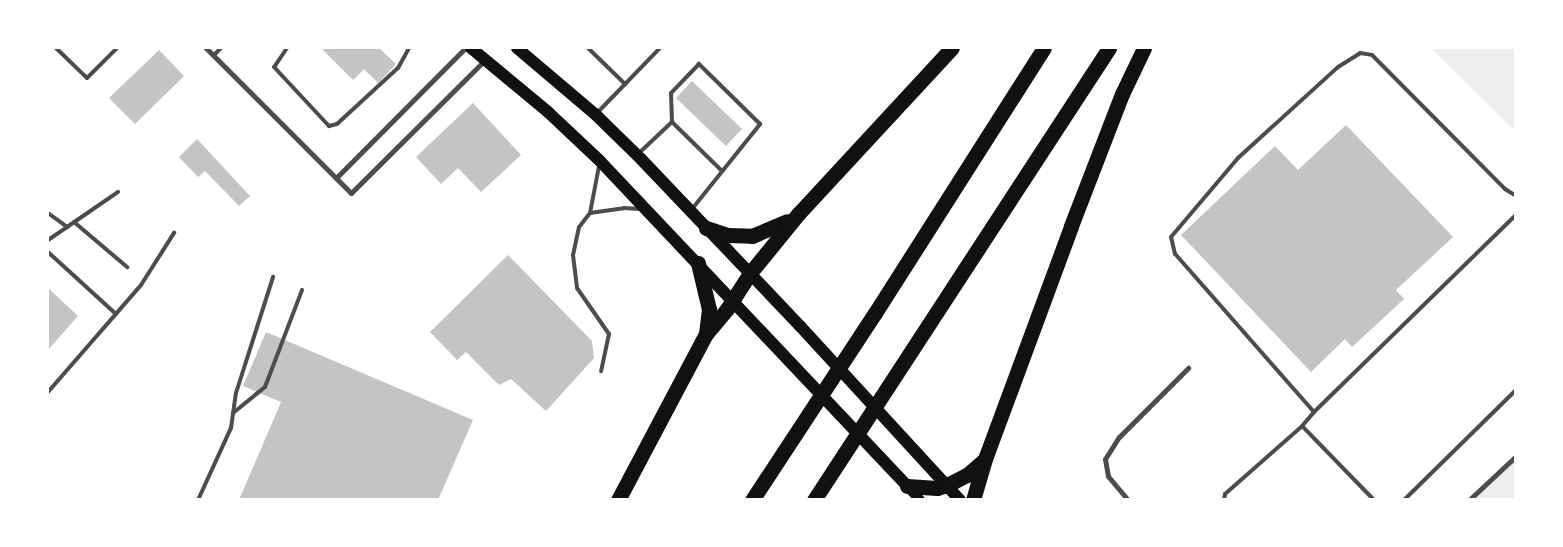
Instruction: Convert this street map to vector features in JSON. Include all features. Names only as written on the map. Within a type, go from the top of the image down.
[{"type":"highway","points":[[618,500],[706,334],[733,300],[750,273],[799,213],[952,48]]},
{"type":"highway","points":[[752,500],[881,305],[1044,48]]},
{"type":"highway","points":[[814,500],[1109,48]]},
{"type":"highway","points":[[973,500],[985,459],[1104,139],[1144,48]]},
{"type":"highway","points":[[706,228],[728,235],[752,236],[775,228],[799,213]]},
{"type":"highway","points":[[698,263],[708,302],[706,334]]},
{"type":"highway","points":[[907,486],[921,488],[947,485],[967,475],[985,459]]},
{"type":"main road","points":[[471,48],[548,112],[600,161],[783,351],[920,500]]},
{"type":"main road","points":[[519,48],[596,115],[637,155],[800,326],[960,500]]},
{"type":"street","points":[[206,48],[351,193],[485,60]]},
{"type":"street","points":[[336,178],[465,48]]},
{"type":"street","points":[[1128,500],[1108,476],[1104,459],[1119,437],[1188,368]]},
{"type":"street","points":[[1469,500],[1516,456]]},
{"type":"lane","points":[[56,48],[87,78],[117,48]]},
{"type":"lane","points":[[214,55],[220,48]]},
{"type":"lane","points":[[287,48],[274,67],[329,126],[337,124],[398,68],[409,48]]},
{"type":"lane","points":[[588,48],[625,84]]},
{"type":"lane","points":[[596,115],[660,48]]},
{"type":"lane","points":[[1314,412],[1174,254],[1171,237],[1238,158],[1338,67],[1360,53],[1372,55],[1505,189],[1516,196]]},
{"type":"lane","points":[[690,211],[760,124],[699,64],[672,92],[672,122],[722,171]]},
{"type":"lane","points":[[637,155],[672,122]]},
{"type":"lane","points":[[600,161],[590,213],[579,227],[573,256],[577,288],[609,334],[601,371]]},
{"type":"lane","points":[[48,240],[118,192]]},
{"type":"lane","points":[[590,213],[624,208],[647,210]]},
{"type":"lane","points":[[48,213],[67,227]]},
{"type":"lane","points":[[1224,500],[1225,494],[1302,426],[1314,412],[1516,215]]},
{"type":"lane","points":[[74,222],[127,267]]},
{"type":"lane","points":[[48,392],[141,284],[174,233]]},
{"type":"lane","points":[[48,252],[116,314]]},
{"type":"lane","points":[[198,500],[231,428],[236,393],[274,277]]},
{"type":"lane","points":[[233,413],[265,387],[302,290]]},
{"type":"lane","points":[[1404,500],[1516,390]]},
{"type":"lane","points":[[1302,426],[1374,500]]},
{"type":"shaded area","points":[[1431,48],[1515,48],[1515,131]]},
{"type":"shaded area","points":[[1515,456],[1515,499],[1469,499]]},
{"type":"building","points":[[321,48],[379,48],[396,64],[378,83],[364,69],[353,80]]},
{"type":"building","points":[[159,50],[184,76],[135,124],[109,98]]},
{"type":"building","points":[[692,81],[742,129],[726,146],[676,98]]},
{"type":"building","points":[[473,103],[521,155],[481,192],[458,168],[441,184],[416,157]]},
{"type":"building","points":[[1346,125],[1453,237],[1396,290],[1404,299],[1352,347],[1345,339],[1311,372],[1181,235],[1275,146],[1298,170]]},
{"type":"building","points":[[197,139],[250,196],[239,206],[205,171],[198,177],[179,157]]},
{"type":"building","points":[[508,255],[592,341],[594,358],[546,411],[511,379],[499,385],[466,352],[457,360],[430,332]]},
{"type":"building","points":[[48,288],[78,316],[48,350]]},
{"type":"building","points":[[266,332],[473,420],[438,500],[239,500],[281,402],[243,386]]}]
